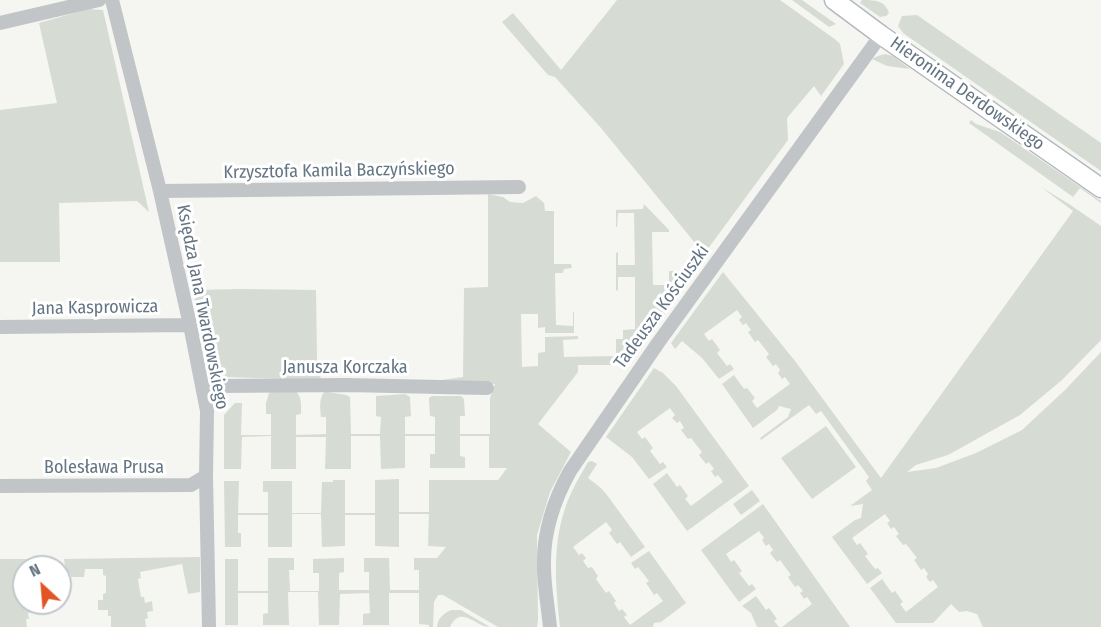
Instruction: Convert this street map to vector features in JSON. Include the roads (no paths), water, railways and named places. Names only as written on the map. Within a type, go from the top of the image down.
[{"type":"main road","name":"Hieronima Derdowskiego","points":[[834,0],[1101,188]]},
{"type":"street","points":[[0,23],[99,0]]},
{"type":"street","name":"Księdza Jana Twardowskiego","points":[[112,0],[160,191],[207,411],[209,627]]},
{"type":"street","name":"Tadeusza Kościuszki","points":[[550,627],[544,566],[545,548],[555,501],[570,471],[658,343],[881,35]]},
{"type":"street","name":"Krzysztofa Kamila Baczyńskiego","points":[[160,191],[519,187]]},
{"type":"street","name":"Jana Kasprowicza","points":[[0,327],[190,325]]},
{"type":"street","name":"Janusza Korczaka","points":[[203,390],[218,386],[346,385],[487,388]]},
{"type":"street","name":"Bolesława Prusa","points":[[0,486],[191,485],[206,476]]}]
